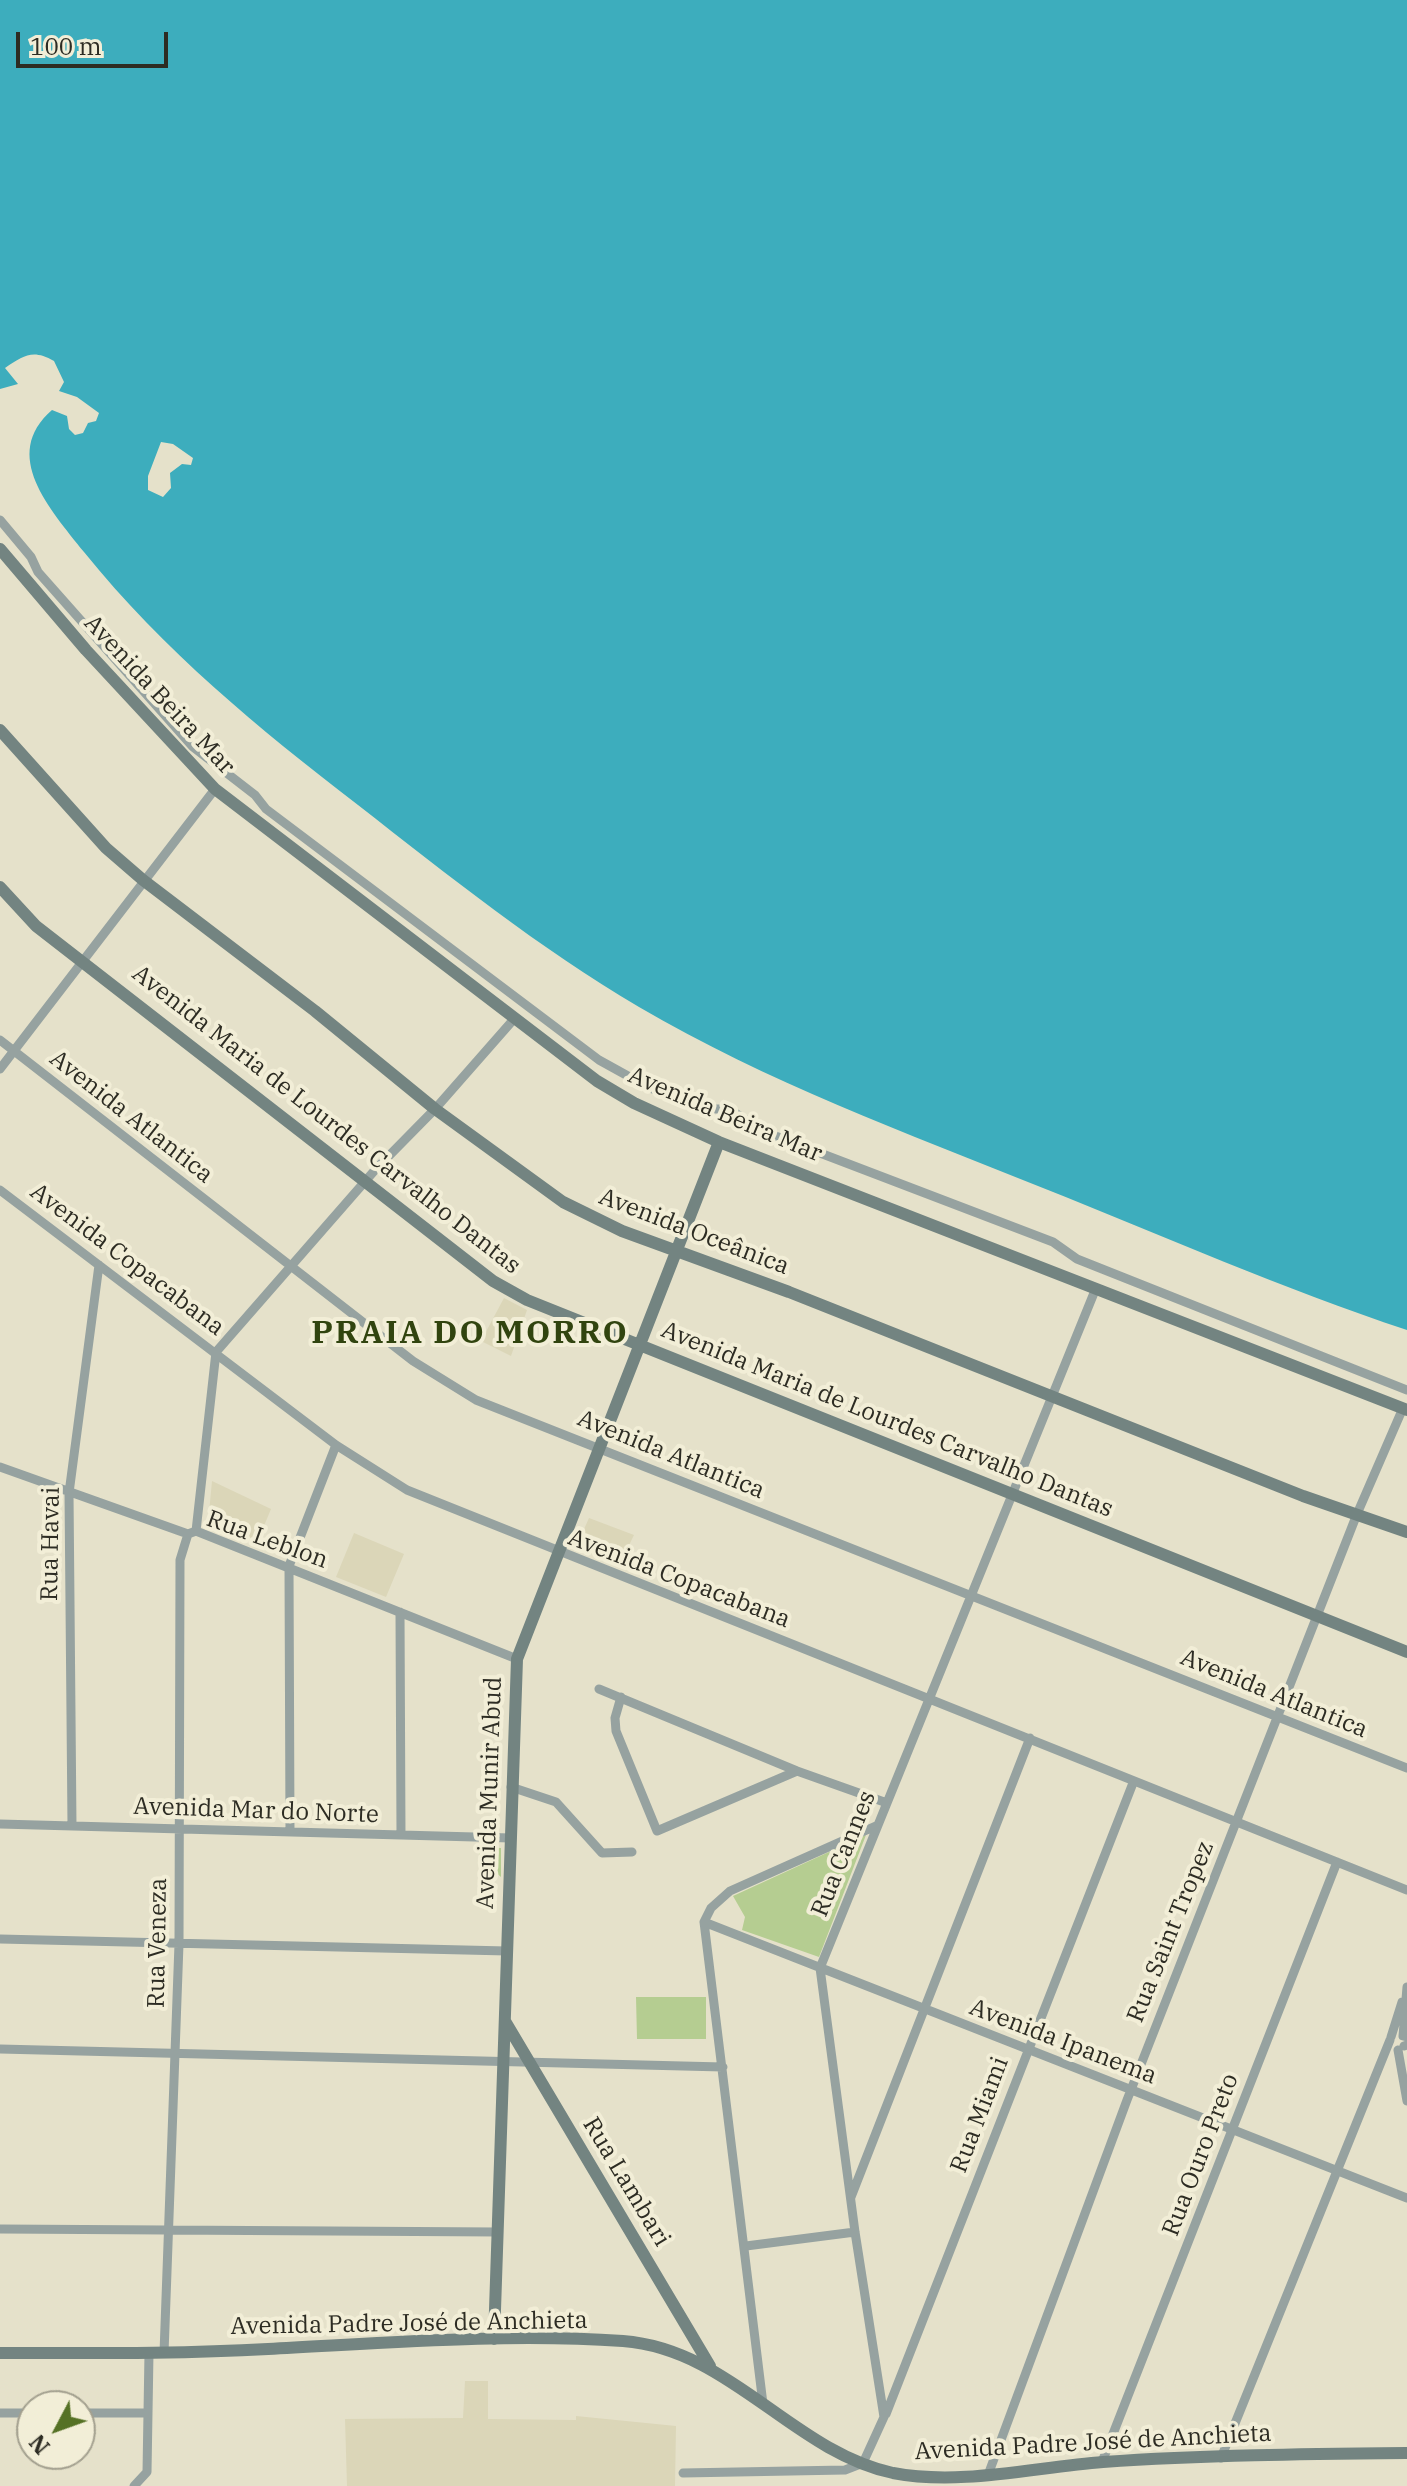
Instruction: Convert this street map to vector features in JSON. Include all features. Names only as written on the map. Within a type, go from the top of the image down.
[{"type":"street","points":[[0,520],[31,557],[38,572],[193,747],[255,795],[266,809],[599,1060],[659,1092],[704,1109],[729,1109],[765,1132],[1053,1242],[1077,1259],[1407,1390]]},
{"type":"street","name":"Avenida Beira Mar","points":[[0,549],[96,662],[215,789],[597,1081],[634,1103],[719,1142],[1405,1409]]},
{"type":"street","name":"Avenida Oceânica","points":[[0,730],[106,848],[143,880],[315,1011],[435,1109],[563,1202],[611,1226],[1052,1395],[1303,1496],[1407,1532]]},
{"type":"street","points":[[0,1069],[215,789]]},
{"type":"street","name":"Avenida Maria de Lourdes Carvalho Dantas","points":[[0,887],[36,926],[493,1281],[527,1300],[1407,1652]]},
{"type":"street","points":[[216,1352],[366,1180],[435,1109],[514,1019]]},
{"type":"street","name":"Avenida Atlantica","points":[[0,1040],[290,1267],[444,1382],[476,1400],[1407,1768]]},
{"type":"street","name":"Avenida Munir Abud","points":[[494,2339],[517,1659],[719,1142]]},
{"type":"street","name":"Avenida Copacabana","points":[[0,1190],[336,1445],[407,1490],[556,1553],[929,1698],[1133,1783],[1407,1890]]},
{"type":"street","name":"Rua Havai","points":[[72,1826],[69,1493],[99,1265]]},
{"type":"street","name":"Rua Cannes","points":[[884,2417],[850,2199],[820,1968],[1096,1288]]},
{"type":"street","name":"Rua Veneza","points":[[164,2353],[179,1944],[180,1560],[192,1532],[216,1352]]},
{"type":"street","name":"Rua Saint Tropez","points":[[988,2475],[1130,2090],[1357,1514],[1405,1409]]},
{"type":"street","points":[[290,1832],[289,1566],[336,1445]]},
{"type":"street","name":"Rua Leblon","points":[[0,1467],[289,1566],[517,1659]]},
{"type":"street","points":[[400,1612],[401,1835]]},
{"type":"street","points":[[599,1689],[797,1771],[887,1803]]},
{"type":"street","points":[[621,1697],[615,1718],[616,1731],[657,1831],[797,1771]]},
{"type":"street","points":[[850,2199],[1030,1738]]},
{"type":"street","name":"Rua Miami","points":[[884,2417],[1133,1783]]},
{"type":"street","points":[[511,1787],[556,1802],[602,1853],[632,1852]]},
{"type":"street","name":"Avenida Mar do Norte","points":[[0,1824],[511,1838]]},
{"type":"street","points":[[763,2404],[704,1922],[711,1908],[730,1891],[878,1825]]},
{"type":"street","name":"Rua Ouro Preto","points":[[1102,2462],[1337,1862]]},
{"type":"street","name":"Avenida Ipanema","points":[[704,1922],[1407,2198]]},
{"type":"street","points":[[0,1939],[507,1951]]},
{"type":"street","points":[[1221,2458],[1390,2039],[1407,1988]]},
{"type":"street","points":[[1407,1988],[1403,2044],[1407,2101]]},
{"type":"street","name":"Rua Lambari","points":[[505,2021],[710,2366]]},
{"type":"street","points":[[1390,2039],[1403,2044]]},
{"type":"street","points":[[1376,2073],[1403,2044]]},
{"type":"street","points":[[0,2049],[504,2059],[723,2067]]},
{"type":"street","points":[[0,2229],[498,2232]]},
{"type":"street","points":[[746,2246],[855,2232]]},
{"type":"street","name":"Avenida Padre José de Anchieta","points":[[0,2353],[164,2353],[494,2339],[625,2341],[665,2348],[710,2366],[763,2404],[863,2463],[880,2470],[920,2477],[988,2475],[1102,2462],[1407,2453]]},
{"type":"street","points":[[134,2486],[147,2472],[149,2353]]},
{"type":"street","points":[[96,2413],[148,2413]]},
{"type":"street","points":[[683,2473],[845,2470],[863,2463],[884,2417]]},
{"type":"shaded area","points":[[504,1298],[527,1310],[511,1356],[481,1341]]},
{"type":"shaded area","points":[[212,1481],[271,1509],[256,1545],[208,1524]]},
{"type":"shaded area","points":[[589,1518],[634,1535],[619,1566],[576,1547]]},
{"type":"shaded area","points":[[354,1533],[404,1554],[386,1597],[336,1577]]},
{"type":"shaded area","points":[[465,2381],[488,2381],[488,2419],[576,2420],[576,2416],[676,2426],[675,2486],[347,2486],[345,2419],[463,2418]]},
{"type":"green space","points":[[866,1835],[819,1957],[742,1930],[745,1917],[733,1896]]},
{"type":"green space","points":[[479,1847],[501,1848],[501,1877],[480,1858]]},
{"type":"green space","points":[[636,1997],[706,1997],[706,2039],[637,2039]]},
{"type":"water","points":[[0,0],[1407,0],[1407,1330],[1269,1280],[787,1083],[687,1034],[566,961],[461,885],[284,747],[214,687],[146,622],[57,518],[36,482],[30,463],[30,445],[37,427],[52,410],[67,416],[69,429],[75,435],[83,433],[88,423],[96,421],[99,413],[77,397],[59,391],[64,382],[54,361],[40,355],[23,357],[5,368],[18,384],[0,389]],"holes":[[[161,442],[173,444],[193,458],[191,465],[182,464],[170,473],[171,488],[163,497],[148,490],[148,476]]]},
{"type":"district","name":"PRAIA DO MORRO","points":[[470,1334]]}]
